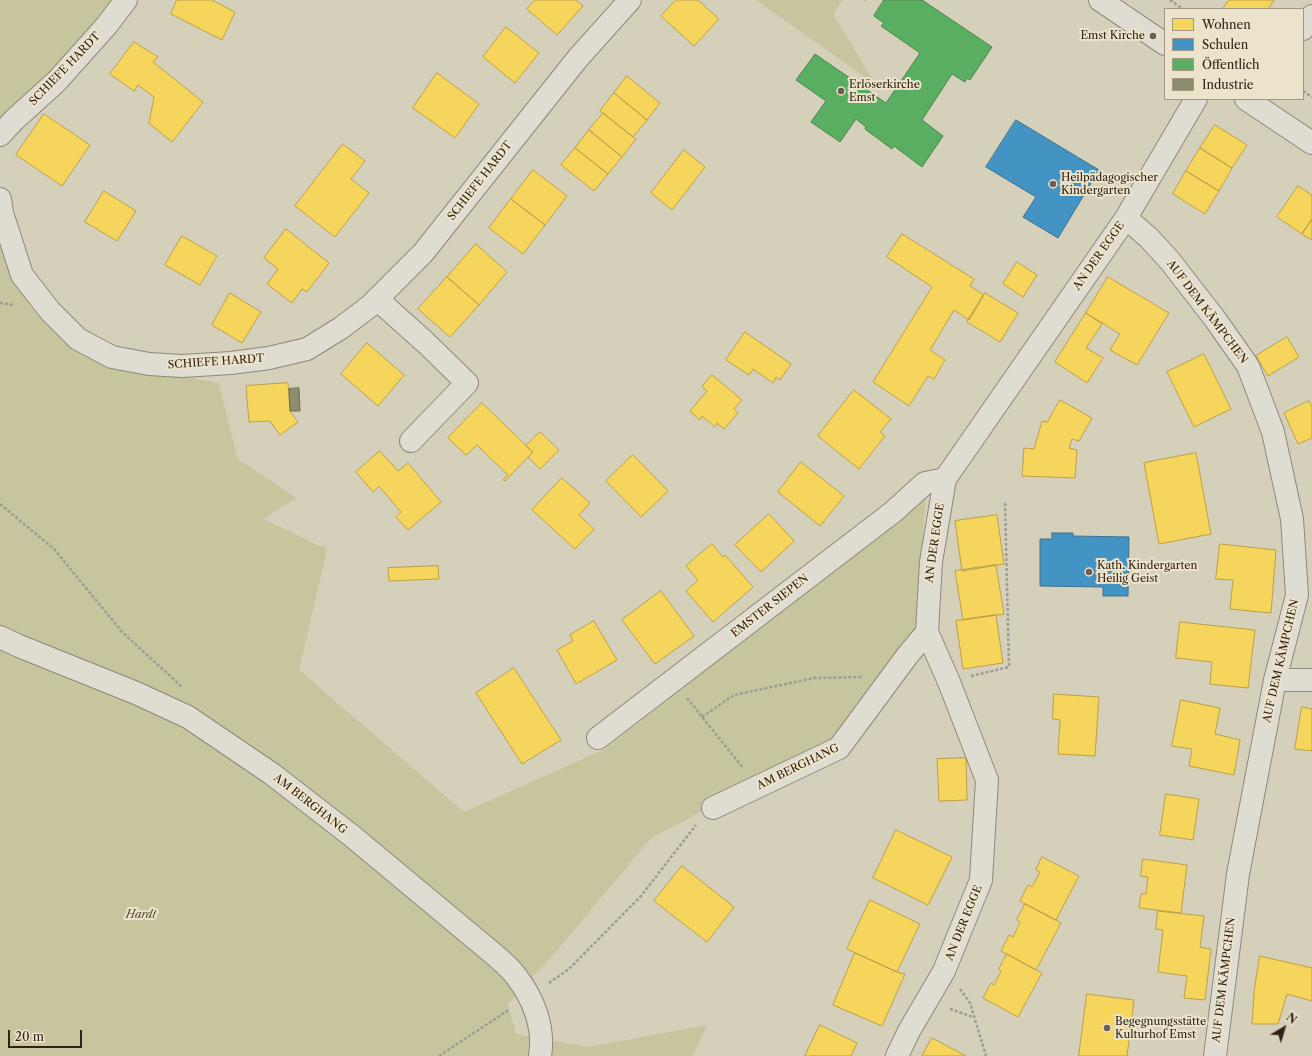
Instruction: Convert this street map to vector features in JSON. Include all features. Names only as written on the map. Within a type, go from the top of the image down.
[{"type":"street","name":"SCHIEFE HARDT","points":[[0,135],[57,80],[107,25],[126,0]]},
{"type":"street","name":"SCHIEFE HARDT","points":[[0,199],[2,213],[22,275],[50,311],[78,339],[112,357],[149,364],[182,366],[231,363],[269,358],[307,349],[341,328],[370,306],[424,253],[578,58],[630,0]]},
{"type":"street","points":[[1100,0],[1164,43]]},
{"type":"street","points":[[1304,28],[1312,16]]},
{"type":"street","name":"AN DER EGGE","points":[[897,1056],[909,1031],[944,971],[981,880],[987,780],[949,682],[927,632],[931,562],[945,479],[1126,218],[1195,100]]},
{"type":"street","points":[[1252,101],[1312,143]]},
{"type":"street","name":"AUF DEM KÄMPCHEN","points":[[1126,218],[1149,238],[1170,261],[1215,319],[1248,366],[1273,432],[1292,519],[1297,595],[1275,680],[1238,874],[1215,1056]]},
{"type":"street","points":[[377,299],[426,342],[467,384],[411,441]]},
{"type":"street","name":"EMSTER SIEPEN","points":[[598,738],[893,512],[925,483],[945,479]]},
{"type":"street","name":"AM BERGHANG","points":[[713,808],[839,748],[892,676],[927,632]]},
{"type":"street","name":"AM BERGHANG","points":[[0,637],[136,693],[188,717],[272,774],[352,836],[496,956],[516,975],[537,1013],[541,1030],[542,1048],[540,1056]]},
{"type":"street","points":[[1275,680],[1312,680]]},
{"type":"path","points":[[1170,0],[1182,8]]},
{"type":"path","points":[[949,682],[1009,668],[1005,502]]},
{"type":"path","points":[[0,504],[54,549],[123,632],[184,689],[188,717]]},
{"type":"path","points":[[702,717],[734,695],[756,690],[814,678],[892,676]]},
{"type":"path","points":[[673,680],[758,786]]},
{"type":"path","points":[[440,1056],[570,969],[641,896],[707,811],[713,808]]},
{"type":"path","points":[[944,971],[959,987],[970,1003],[986,1056]]},
{"type":"green space","points":[[0,0],[111,0],[60,67],[0,127]]},
{"type":"green space","points":[[756,0],[843,0],[833,14],[876,85]]},
{"type":"green space","name":"Hardt","points":[[0,230],[12,275],[30,307],[55,331],[95,358],[166,376],[187,377],[219,383],[238,459],[296,498],[264,519],[317,545],[326,547],[325,549],[327,550],[299,670],[464,812],[605,749],[926,496],[915,629],[840,740],[651,838],[555,953],[508,1004],[516,1034],[588,1047],[707,1025],[693,1056],[0,1056]]},
{"type":"building: Wohnen","points":[[177,0],[212,0],[235,12],[222,40],[171,14]]},
{"type":"building: Wohnen","points":[[535,0],[576,0],[583,6],[557,35],[527,9]]},
{"type":"building: Wohnen","points":[[676,0],[698,0],[719,19],[694,46],[661,16]]},
{"type":"building: Wohnen","points":[[1229,0],[1274,0],[1269,8],[1224,8]]},
{"type":"building: Wohnen","points":[[506,27],[539,53],[515,83],[483,57]]},
{"type":"building: Wohnen","points":[[134,42],[158,57],[153,62],[203,102],[172,142],[149,123],[154,97],[138,85],[134,91],[110,74]]},
{"type":"building: Wohnen","points":[[437,73],[479,104],[455,138],[413,108]]},
{"type":"building: Wohnen","points":[[627,76],[660,103],[647,120],[614,93]]},
{"type":"building: Wohnen","points":[[614,93],[647,120],[633,137],[600,111]]},
{"type":"building: Wohnen","points":[[603,113],[636,139],[622,157],[589,130]]},
{"type":"building: Wohnen","points":[[44,114],[90,145],[62,186],[16,155]]},
{"type":"building: Wohnen","points":[[1215,125],[1247,145],[1232,168],[1200,148]]},
{"type":"building: Wohnen","points":[[589,130],[622,157],[608,174],[575,148]]},
{"type":"building: Wohnen","points":[[343,144],[365,161],[351,179],[369,193],[335,237],[295,206]]},
{"type":"building: Wohnen","points":[[575,148],[608,174],[594,191],[561,165]]},
{"type":"building: Wohnen","points":[[1200,148],[1232,168],[1219,191],[1186,171]]},
{"type":"building: Wohnen","points":[[684,150],[705,167],[672,210],[651,193]]},
{"type":"building: Wohnen","points":[[533,170],[567,196],[545,225],[511,199]]},
{"type":"building: Wohnen","points":[[1186,171],[1219,191],[1205,214],[1173,194]]},
{"type":"building: Wohnen","points":[[1298,186],[1312,195],[1312,219],[1302,234],[1277,217]]},
{"type":"building: Wohnen","points":[[104,191],[136,211],[117,241],[85,222]]},
{"type":"building: Wohnen","points":[[511,199],[545,225],[523,254],[489,228]]},
{"type":"building: Wohnen","points":[[1312,219],[1312,240],[1302,234]]},
{"type":"building: Wohnen","points":[[286,229],[329,263],[307,292],[302,289],[292,303],[267,284],[278,269],[264,258]]},
{"type":"building: Wohnen","points":[[902,234],[974,279],[970,286],[984,295],[969,320],[954,310],[930,350],[945,360],[934,379],[928,376],[909,406],[873,382],[932,287],[887,257]]},
{"type":"building: Wohnen","points":[[182,236],[217,256],[200,285],[165,265]]},
{"type":"building: Wohnen","points":[[476,244],[507,272],[479,305],[447,277]]},
{"type":"building: Wohnen","points":[[1017,262],[1037,275],[1023,297],[1003,284]]},
{"type":"building: Wohnen","points":[[447,277],[479,305],[450,337],[418,309]]},
{"type":"building: Wohnen","points":[[1108,277],[1169,313],[1137,365],[1110,350],[1120,334],[1086,313]]},
{"type":"building: Wohnen","points":[[230,293],[261,312],[242,343],[212,325]]},
{"type":"building: Wohnen","points":[[985,293],[1018,313],[1000,342],[967,322]]},
{"type":"building: Wohnen","points":[[1086,313],[1102,324],[1086,348],[1103,358],[1087,383],[1055,362]]},
{"type":"building: Wohnen","points":[[745,332],[791,364],[780,380],[776,377],[773,383],[753,369],[749,375],[726,360]]},
{"type":"building: Wohnen","points":[[1287,337],[1299,357],[1268,376],[1256,356]]},
{"type":"building: Wohnen","points":[[367,343],[404,375],[378,406],[341,374]]},
{"type":"building: Wohnen","points":[[1204,354],[1231,409],[1194,427],[1167,372]]},
{"type":"building: Wohnen","points":[[712,375],[742,400],[734,409],[738,413],[724,429],[717,423],[715,427],[702,416],[700,420],[690,411],[707,391],[702,387]]},
{"type":"building: Wohnen","points":[[288,383],[290,411],[298,422],[280,435],[270,421],[249,422],[246,386]]},
{"type":"building: Wohnen","points":[[854,390],[891,419],[880,432],[885,436],[859,469],[818,436]]},
{"type":"building: Wohnen","points":[[1060,400],[1092,418],[1079,441],[1072,439],[1069,448],[1077,450],[1075,478],[1022,476],[1024,448],[1034,449],[1042,421],[1047,422]]},
{"type":"building: Wohnen","points":[[1309,401],[1312,407],[1312,438],[1298,444],[1284,413]]},
{"type":"building: Wohnen","points":[[482,403],[533,452],[505,481],[503,480],[508,475],[477,445],[466,455],[448,438]]},
{"type":"building: Wohnen","points":[[540,432],[559,450],[540,469],[528,457],[533,452],[526,446]]},
{"type":"building: Wohnen","points":[[380,451],[398,471],[408,463],[441,502],[408,530],[396,517],[401,512],[379,486],[373,492],[356,472]]},
{"type":"building: Wohnen","points":[[1196,453],[1211,534],[1159,544],[1144,463]]},
{"type":"building: Wohnen","points":[[633,455],[668,491],[641,517],[606,481]]},
{"type":"building: Wohnen","points":[[801,462],[844,496],[820,526],[778,492]]},
{"type":"building: Wohnen","points":[[562,478],[590,503],[579,515],[594,529],[575,549],[532,510]]},
{"type":"building: Wohnen","points":[[769,514],[794,541],[761,572],[735,545]]},
{"type":"building: Wohnen","points":[[997,515],[1004,564],[962,571],[955,521]]},
{"type":"building: Wohnen","points":[[712,544],[723,557],[725,555],[753,587],[713,622],[686,591],[698,580],[686,566]]},
{"type":"building: Wohnen","points":[[1220,544],[1276,550],[1271,613],[1230,609],[1233,580],[1216,579]]},
{"type":"building: Wohnen","points":[[996,565],[1004,614],[963,620],[955,571]]},
{"type":"building: Wohnen","points":[[438,566],[439,579],[389,581],[388,568]]},
{"type":"building: Wohnen","points":[[661,591],[694,636],[655,664],[622,620]]},
{"type":"building: Wohnen","points":[[996,615],[1003,663],[963,669],[956,621]]},
{"type":"building: Wohnen","points":[[594,621],[617,660],[576,684],[557,650],[573,641],[570,635]]},
{"type":"building: Wohnen","points":[[1180,622],[1255,630],[1248,688],[1210,684],[1212,662],[1176,658]]},
{"type":"building: Wohnen","points":[[514,668],[561,740],[522,764],[476,693]]},
{"type":"building: Wohnen","points":[[1054,694],[1099,697],[1095,756],[1058,754],[1060,720],[1053,719]]},
{"type":"building: Wohnen","points":[[1181,700],[1220,708],[1215,734],[1240,740],[1234,775],[1189,766],[1192,749],[1172,746]]},
{"type":"building: Wohnen","points":[[1302,707],[1312,709],[1312,751],[1295,749]]},
{"type":"building: Wohnen","points":[[966,758],[967,800],[939,801],[937,759]]},
{"type":"building: Wohnen","points":[[1166,794],[1199,799],[1193,840],[1160,835]]},
{"type":"building: Wohnen","points":[[896,830],[952,857],[928,905],[873,878]]},
{"type":"building: Wohnen","points":[[1042,857],[1079,876],[1056,920],[1020,901],[1028,885],[1032,887],[1040,872],[1036,870]]},
{"type":"building: Wohnen","points":[[1143,859],[1187,865],[1181,913],[1139,908],[1141,894],[1146,894],[1148,877],[1141,876]]},
{"type":"building: Wohnen","points":[[682,866],[734,907],[707,942],[654,901]]},
{"type":"building: Wohnen","points":[[870,900],[920,924],[897,972],[847,949]]},
{"type":"building: Wohnen","points":[[1025,904],[1061,923],[1036,970],[1001,951],[1009,935],[1013,937],[1020,922],[1017,920]]},
{"type":"building: Wohnen","points":[[1158,911],[1204,916],[1200,947],[1211,949],[1205,1000],[1184,998],[1187,976],[1158,972],[1163,930],[1156,929]]},
{"type":"building: Wohnen","points":[[855,953],[897,972],[905,974],[882,1026],[833,1005]]},
{"type":"building: Wohnen","points":[[1007,954],[1042,973],[1018,1017],[983,998],[991,983],[994,985],[1001,971],[999,969]]},
{"type":"building: Wohnen","points":[[1260,956],[1312,968],[1312,1001],[1287,994],[1278,1024],[1252,1024],[1254,992]]},
{"type":"building: Wohnen","name":"Begegnungsstätte Kulturhof Emst","points":[[1087,994],[1134,1000],[1127,1056],[1079,1056]]},
{"type":"building: Wohnen","points":[[820,1025],[857,1043],[851,1056],[805,1056]]},
{"type":"building: Wohnen","points":[[932,1038],[966,1056],[922,1056]]},
{"type":"building: Schulen","name":"Heilpädagogischer Kindergarten","points":[[1016,120],[1099,170],[1058,238],[1023,217],[1036,197],[986,167]]},
{"type":"building: Schulen","points":[[1052,533],[1073,533],[1073,536],[1129,537],[1128,596],[1103,596],[1103,587],[1040,586],[1040,539],[1052,539]]},
{"type":"building: Öffentlich","name":"Erlöserkirche Emst","points":[[884,0],[922,0],[992,47],[970,80],[967,78],[965,82],[952,74],[922,120],[943,136],[922,167],[894,146],[892,149],[865,129],[866,127],[856,119],[840,142],[811,122],[826,101],[796,80],[815,54],[886,103],[920,53],[881,26],[884,23],[874,16]]},
{"type":"building: Industrie","points":[[299,388],[300,411],[290,411],[289,389]]},
{"type":"place","name":"Emst Kirche","points":[[1153,36]]},
{"type":"place","name":"Erlöserkirche Emst","points":[[841,91]]},
{"type":"place","name":"Heilpädagogischer Kindergarten","points":[[1053,184]]},
{"type":"place","name":"Kath. Kindergarten Heilig Geist","points":[[1089,572]]},
{"type":"place","name":"Begegnungsstätte Kulturhof Emst","points":[[1107,1028]]}]
